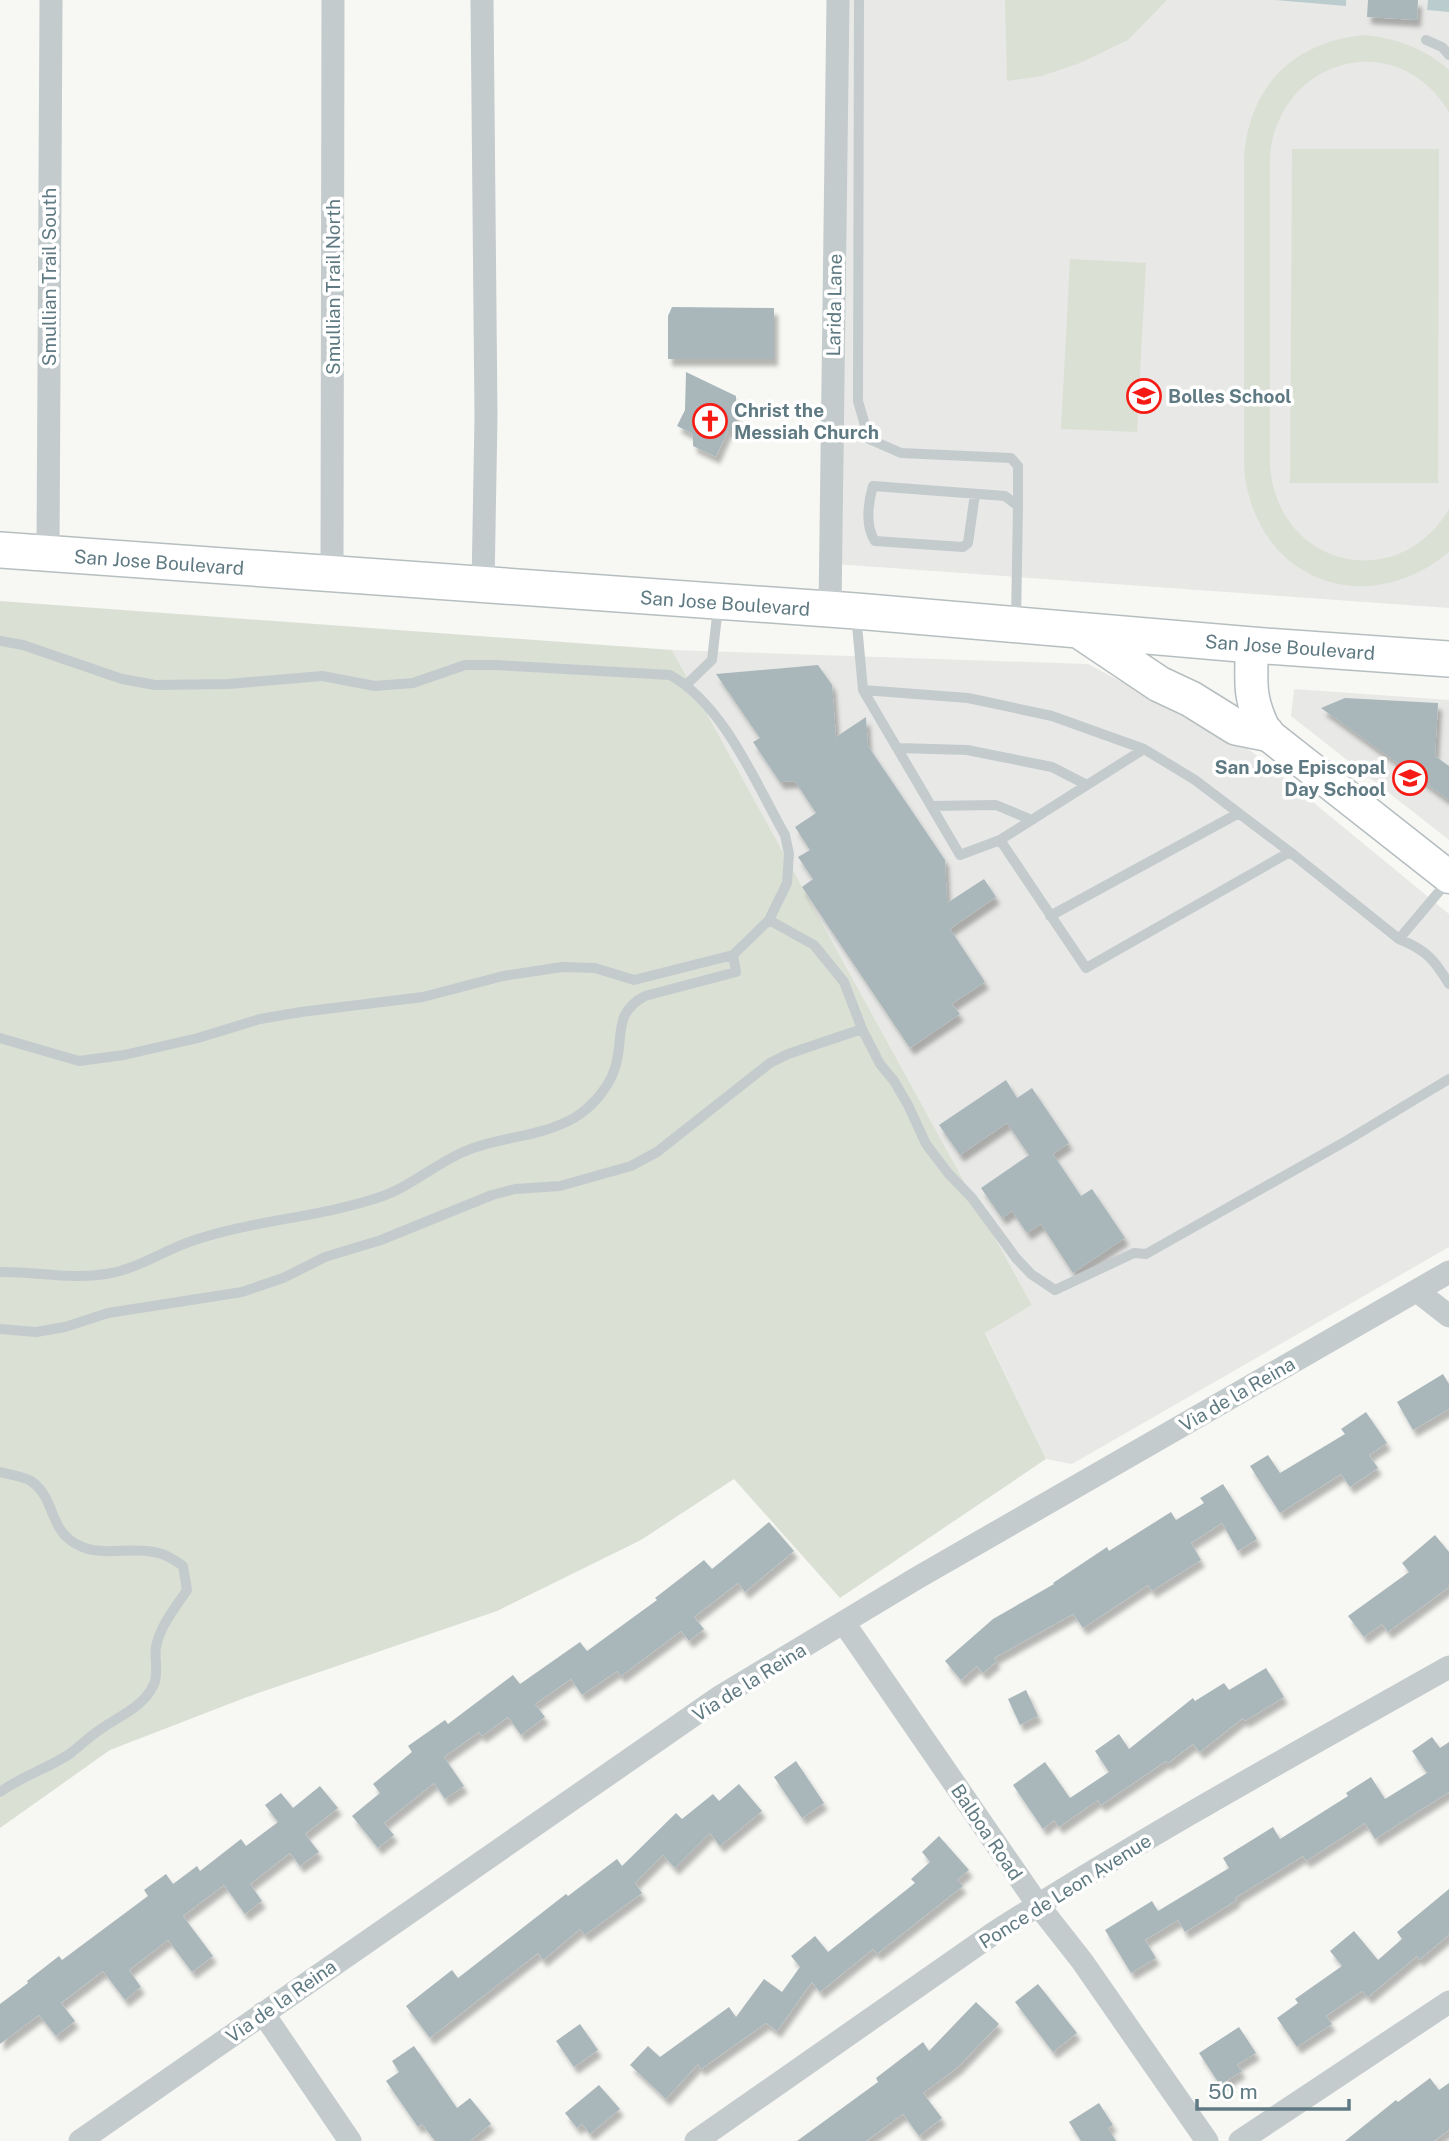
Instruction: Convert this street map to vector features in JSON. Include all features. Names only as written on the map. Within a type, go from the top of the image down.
[{"type":"main road","name":"San Jose Boulevard","points":[[0,550],[1016,624],[1449,659]]},
{"type":"main road","points":[[1077,629],[1159,684],[1191,699],[1236,727],[1266,733]]},
{"type":"main road","points":[[1252,645],[1251,687],[1255,713],[1266,733],[1449,878]]},
{"type":"street","name":"Smullian Trail South","points":[[48,553],[51,0]]},
{"type":"street","name":"Smullian Trail North","points":[[332,575],[333,0]]},
{"type":"street","points":[[482,0],[486,416],[483,586]]},
{"type":"street","name":"Larida Lane","points":[[838,0],[843,611]]},
{"type":"street","name":"Via de la Reina","points":[[80,2141],[721,1696],[917,1578],[1449,1272]]},
{"type":"street","points":[[1416,1291],[1449,1316]]},
{"type":"street","name":"Balboa Road","points":[[844,1623],[1038,1905],[1082,1961],[1207,2141]]},
{"type":"street","name":"Ponce de Leon Avenue","points":[[696,2141],[1038,1905],[1135,1846],[1449,1667]]},
{"type":"street","points":[[1240,2141],[1449,2001]]},
{"type":"street","points":[[263,2013],[349,2141]]},
{"type":"lane","points":[[859,0],[858,401],[869,439],[901,453],[1011,458],[1018,466],[1016,624]]},
{"type":"lane","points":[[1426,40],[1442,47],[1449,55]]},
{"type":"lane","points":[[975,494],[968,543],[963,547],[875,541],[870,533],[870,496],[873,486],[1005,496],[1018,506]]},
{"type":"lane","points":[[687,684],[712,660],[719,603]]},
{"type":"lane","points":[[843,611],[863,690],[960,855],[1000,840],[1144,749]]},
{"type":"lane","points":[[0,641],[23,645],[122,679],[155,685],[228,684],[322,676],[375,686],[413,683],[465,665],[496,664],[670,675],[687,684],[718,715],[785,835],[789,854],[786,883],[769,920],[733,955],[634,980],[595,968],[550,968],[503,976],[423,997],[260,1019],[198,1038],[124,1055],[79,1061],[0,1038]]},
{"type":"lane","points":[[863,690],[968,698],[1052,716],[1144,749],[1195,780],[1399,939],[1420,948],[1440,969],[1449,984]]},
{"type":"lane","points":[[898,748],[967,750],[1052,767],[1087,785]]},
{"type":"lane","points":[[932,806],[996,805],[1032,820]]},
{"type":"lane","points":[[1050,916],[1239,813]]},
{"type":"lane","points":[[1000,840],[1086,968],[1290,852]]},
{"type":"lane","points":[[1399,939],[1449,878]]},
{"type":"lane","points":[[769,920],[814,945],[844,982],[862,1029],[880,1064],[908,1104],[926,1144],[972,1198],[1016,1258],[1031,1274],[1055,1290],[1134,1253],[1146,1254],[1346,1141],[1449,1079]]},
{"type":"lane","points":[[0,1272],[78,1277],[108,1274],[134,1266],[189,1242],[342,1208],[382,1196],[411,1183],[463,1152],[550,1129],[575,1117],[595,1101],[609,1081],[617,1061],[620,1028],[625,1013],[634,1002],[645,996],[736,972],[733,955]]},
{"type":"lane","points":[[686,967],[690,985]]},
{"type":"lane","points":[[634,980],[634,1002]]},
{"type":"lane","points":[[0,1329],[36,1332],[65,1327],[108,1313],[242,1292],[283,1278],[325,1257],[381,1240],[492,1195],[515,1189],[561,1186],[631,1166],[657,1152],[770,1063],[788,1054],[862,1029]]},
{"type":"lane","points":[[0,1472],[30,1480],[44,1493],[64,1537],[80,1546],[96,1550],[153,1552],[170,1557],[183,1566],[187,1590],[159,1635],[156,1650],[157,1672],[153,1685],[143,1700],[70,1754],[0,1792]]},
{"type":"shaded area","name":"Bolles School","points":[[846,0],[1449,0],[1449,608],[835,564]]},
{"type":"shaded area","points":[[1005,0],[1167,0],[1128,40],[1080,63],[1042,76],[1007,81]]},
{"type":"shaded area","points":[[1275,0],[1346,0],[1346,6]]},
{"type":"shaded area","points":[[1428,0],[1449,0],[1449,12],[1427,10]]},
{"type":"shaded area","points":[[1366,35],[1410,46],[1449,70],[1449,112],[1427,85],[1400,68],[1372,62],[1343,65],[1317,76],[1294,96],[1278,122],[1270,156],[1270,466],[1278,500],[1294,528],[1316,547],[1343,558],[1372,560],[1400,553],[1427,536],[1449,509],[1449,552],[1416,573],[1382,584],[1349,586],[1318,578],[1290,561],[1267,537],[1252,505],[1244,466],[1244,156],[1255,108],[1280,71],[1317,46]]},
{"type":"shaded area","points":[[1292,149],[1439,149],[1438,483],[1290,483]]},
{"type":"shaded area","points":[[1070,259],[1146,263],[1137,432],[1061,429]]},
{"type":"shaded area","points":[[0,601],[672,650],[1032,1305],[985,1333],[1046,1459],[840,1598],[734,1479],[641,1540],[497,1611],[247,1697],[110,1750],[0,1828]]},
{"type":"shaded area","points":[[672,650],[1088,664],[1251,751],[1449,914],[1449,1247],[1072,1464],[1046,1459],[985,1332],[1032,1305]]},
{"type":"shaded area","name":"San Jose Episcopal Day School","points":[[1294,689],[1449,700],[1449,840],[1291,716]]},
{"type":"building","points":[[1368,0],[1418,0],[1417,20],[1367,17]]},
{"type":"building","points":[[672,307],[774,308],[774,359],[668,359],[668,316]]},
{"type":"building","points":[[686,372],[736,396],[736,430],[728,430],[716,457],[693,446],[693,434],[677,426],[685,410]]},
{"type":"building","points":[[818,665],[832,685],[836,737],[866,717],[868,746],[945,860],[947,903],[984,879],[996,897],[950,929],[985,982],[952,1004],[960,1014],[910,1048],[802,887],[813,879],[798,857],[810,850],[795,827],[816,813],[795,781],[780,782],[753,742],[760,738],[716,674]]},
{"type":"building","points":[[1345,698],[1438,703],[1435,756],[1449,766],[1449,800],[1321,708]]},
{"type":"building","points":[[1006,1080],[1017,1098],[1032,1088],[1069,1143],[1053,1154],[1081,1196],[1092,1189],[1125,1238],[1073,1273],[1041,1224],[1027,1233],[1012,1211],[1002,1218],[981,1188],[1029,1155],[1007,1123],[960,1155],[939,1125]]},
{"type":"building","points":[[1443,1374],[1449,1384],[1449,1409],[1413,1430],[1397,1402]]},
{"type":"building","points":[[1366,1412],[1387,1443],[1369,1455],[1378,1468],[1350,1487],[1341,1474],[1280,1513],[1250,1466],[1268,1455],[1280,1473],[1345,1434],[1341,1429]]},
{"type":"building","points":[[1223,1484],[1257,1539],[1238,1551],[1222,1523],[1191,1543],[1201,1560],[1152,1591],[1148,1585],[1083,1628],[1073,1614],[994,1658],[997,1661],[983,1673],[977,1666],[961,1680],[945,1661],[993,1619],[1054,1584],[1107,1547],[1109,1551],[1171,1512],[1176,1520],[1204,1503],[1200,1498]]},
{"type":"building","points":[[769,1522],[794,1551],[745,1592],[738,1583],[694,1617],[704,1629],[689,1641],[681,1631],[621,1676],[617,1671],[582,1695],[571,1679],[535,1704],[545,1717],[521,1735],[508,1717],[482,1736],[479,1732],[444,1757],[464,1786],[445,1799],[434,1783],[384,1823],[394,1835],[378,1848],[352,1816],[380,1793],[373,1784],[412,1752],[408,1746],[445,1720],[448,1724],[513,1675],[520,1684],[580,1642],[587,1651],[657,1600],[655,1598],[704,1560],[712,1569]]},
{"type":"building","points":[[1435,1535],[1449,1552],[1449,1587],[1388,1632],[1382,1624],[1364,1637],[1348,1616],[1409,1572],[1402,1563]]},
{"type":"building","points":[[1266,1668],[1284,1697],[1245,1721],[1243,1718],[1200,1752],[1193,1744],[1101,1805],[1098,1800],[1059,1827],[1054,1820],[1043,1829],[1013,1785],[1045,1762],[1070,1798],[1109,1772],[1095,1751],[1119,1734],[1129,1749],[1193,1698],[1195,1701],[1224,1683],[1229,1690]]},
{"type":"building","points":[[1026,1690],[1038,1716],[1020,1725],[1008,1699]]},
{"type":"building","points":[[1432,1737],[1440,1748],[1449,1742],[1449,1792],[1375,1839],[1365,1823],[1306,1861],[1303,1856],[1185,1932],[1178,1920],[1145,1940],[1156,1958],[1131,1973],[1105,1930],[1152,1901],[1158,1911],[1229,1868],[1223,1858],[1273,1827],[1280,1839],[1348,1796],[1346,1793],[1371,1777],[1385,1799],[1427,1773],[1412,1751]]},
{"type":"building","points":[[796,1761],[824,1803],[802,1818],[774,1777]]},
{"type":"building","points":[[739,1784],[762,1811],[720,1846],[710,1833],[675,1868],[663,1855],[635,1883],[642,1893],[585,1935],[580,1929],[543,1960],[538,1953],[430,2038],[406,2006],[452,1970],[458,1978],[566,1894],[568,1896],[617,1859],[622,1866],[676,1813],[682,1819],[713,1794],[719,1801]]},
{"type":"building","points":[[320,1786],[338,1808],[305,1834],[319,1852],[300,1866],[290,1853],[250,1884],[262,1901],[245,1914],[224,1885],[183,1916],[213,1956],[192,1972],[168,1940],[129,1970],[141,1987],[125,2000],[103,1971],[61,2003],[75,2021],[56,2036],[39,2015],[0,2044],[0,2004],[28,1983],[27,1981],[59,1956],[62,1960],[148,1896],[144,1890],[166,1874],[173,1884],[197,1866],[200,1871],[241,1839],[246,1846],[278,1822],[265,1805],[281,1793],[293,1808]]},
{"type":"building","points":[[939,1836],[969,1870],[957,1880],[963,1886],[877,1954],[873,1949],[820,1992],[812,1982],[777,2031],[766,2023],[701,2069],[698,2064],[666,2099],[630,2065],[648,2046],[660,2057],[729,2007],[736,2017],[764,1979],[782,1992],[800,1967],[791,1956],[815,1936],[828,1952],[915,1883],[911,1879],[930,1862],[922,1852]]},
{"type":"building","points":[[1449,1889],[1449,1935],[1419,1960],[1417,1956],[1368,1997],[1362,1991],[1326,2016],[1332,2024],[1297,2047],[1277,2018],[1298,2003],[1295,1999],[1342,1966],[1330,1951],[1354,1931],[1378,1960],[1402,1939],[1397,1932]]},
{"type":"building","points":[[1038,1984],[1077,2033],[1053,2052],[1015,2002]]},
{"type":"building","points":[[976,2002],[999,2024],[958,2067],[923,2093],[942,2118],[919,2136],[903,2114],[866,2141],[797,2141],[878,2082],[876,2078],[923,2042],[929,2051]]},
{"type":"building","points":[[580,2024],[598,2050],[574,2067],[556,2041]]},
{"type":"building","points":[[1239,2027],[1256,2053],[1237,2065],[1242,2071],[1220,2085],[1199,2053]]},
{"type":"building","points":[[414,2046],[457,2108],[470,2098],[491,2124],[470,2141],[435,2141],[422,2124],[418,2127],[386,2081],[399,2072],[392,2061]]},
{"type":"building","points":[[1430,2078],[1439,2090],[1449,2083],[1449,2130],[1434,2141],[1345,2141],[1396,2100],[1398,2102]]},
{"type":"building","points":[[599,2085],[620,2109],[590,2134],[582,2124],[577,2128],[565,2113]]},
{"type":"building","points":[[1099,2103],[1113,2125],[1108,2128],[1116,2141],[1081,2141],[1069,2122]]},
{"type":"place","name":"Bolles School","points":[[1144,396]]},
{"type":"place","name":"Christ the Messiah Church","points":[[710,421]]},
{"type":"place","name":"San Jose Episcopal Day School","points":[[1410,778]]}]
